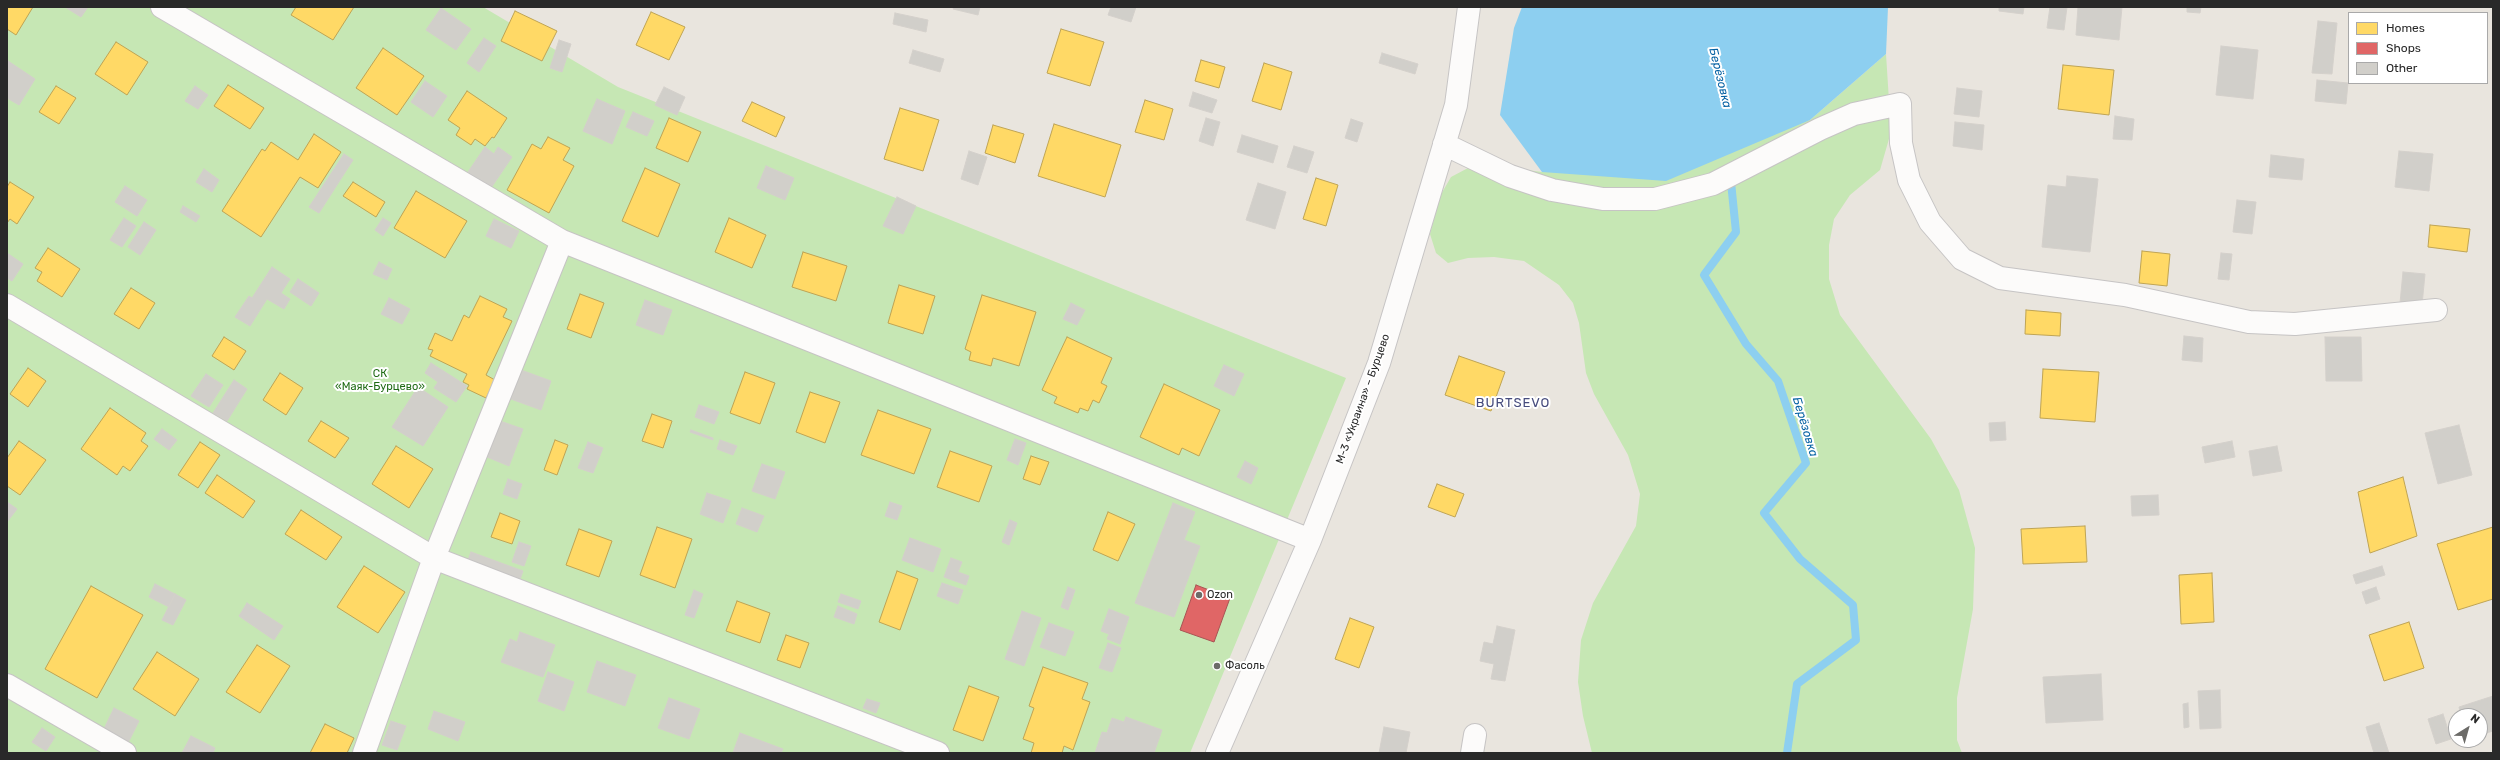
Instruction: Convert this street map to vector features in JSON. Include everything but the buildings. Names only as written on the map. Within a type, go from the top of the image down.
[{"type":"street","points":[[162,7],[562,241],[1310,540]]},
{"type":"street","name":"М-3 «Украина» – Бурцево","points":[[1217,753],[1310,540],[1379,362],[1456,105],[1469,7]]},
{"type":"street","points":[[1444,144],[1510,176],[1552,190],[1603,199],[1656,199],[1713,184],[1820,128],[1854,114],[1900,104],[1901,143],[1909,180],[1930,222],[1962,259],[2000,278],[2125,295],[2248,322],[2295,324],[2436,310]]},
{"type":"street","points":[[364,753],[434,558],[562,241]]},
{"type":"street","points":[[7,305],[434,558],[938,753]]},
{"type":"street","points":[[7,685],[125,753]]},
{"type":"green space","name":"СК «Маяк-Бурцево»","points":[[7,7],[483,7],[618,87],[1346,378],[1190,753],[7,753]]},
{"type":"green space","points":[[1886,54],[1891,132],[1880,170],[1850,195],[1834,219],[1829,245],[1829,279],[1840,315],[1931,439],[1959,490],[1975,548],[1973,609],[1957,698],[1957,740],[1962,753],[1592,753],[1583,716],[1578,682],[1581,640],[1593,603],[1636,526],[1640,494],[1628,455],[1594,394],[1586,373],[1579,323],[1573,303],[1559,285],[1524,261],[1494,257],[1468,258],[1448,263],[1436,253],[1430,234],[1440,196],[1451,177],[1468,168],[1489,165],[1542,172],[1810,120]]},
{"type":"water","points":[[1522,7],[1888,7],[1886,54],[1810,120],[1666,181],[1542,172],[1500,115],[1514,28]]},
{"type":"waterway","name":"Берёзовка","points":[[1731,182],[1736,232],[1704,275],[1746,344],[1778,381],[1806,463],[1764,513],[1800,559],[1853,605],[1856,640],[1797,684],[1787,753]]},
{"type":"place","name":"Ozon","points":[[1199,595]]},
{"type":"place","name":"Фасоль","points":[[1217,666]]},
{"type":"district","name":"BURTSEVO","points":[[1513,403]]}]
